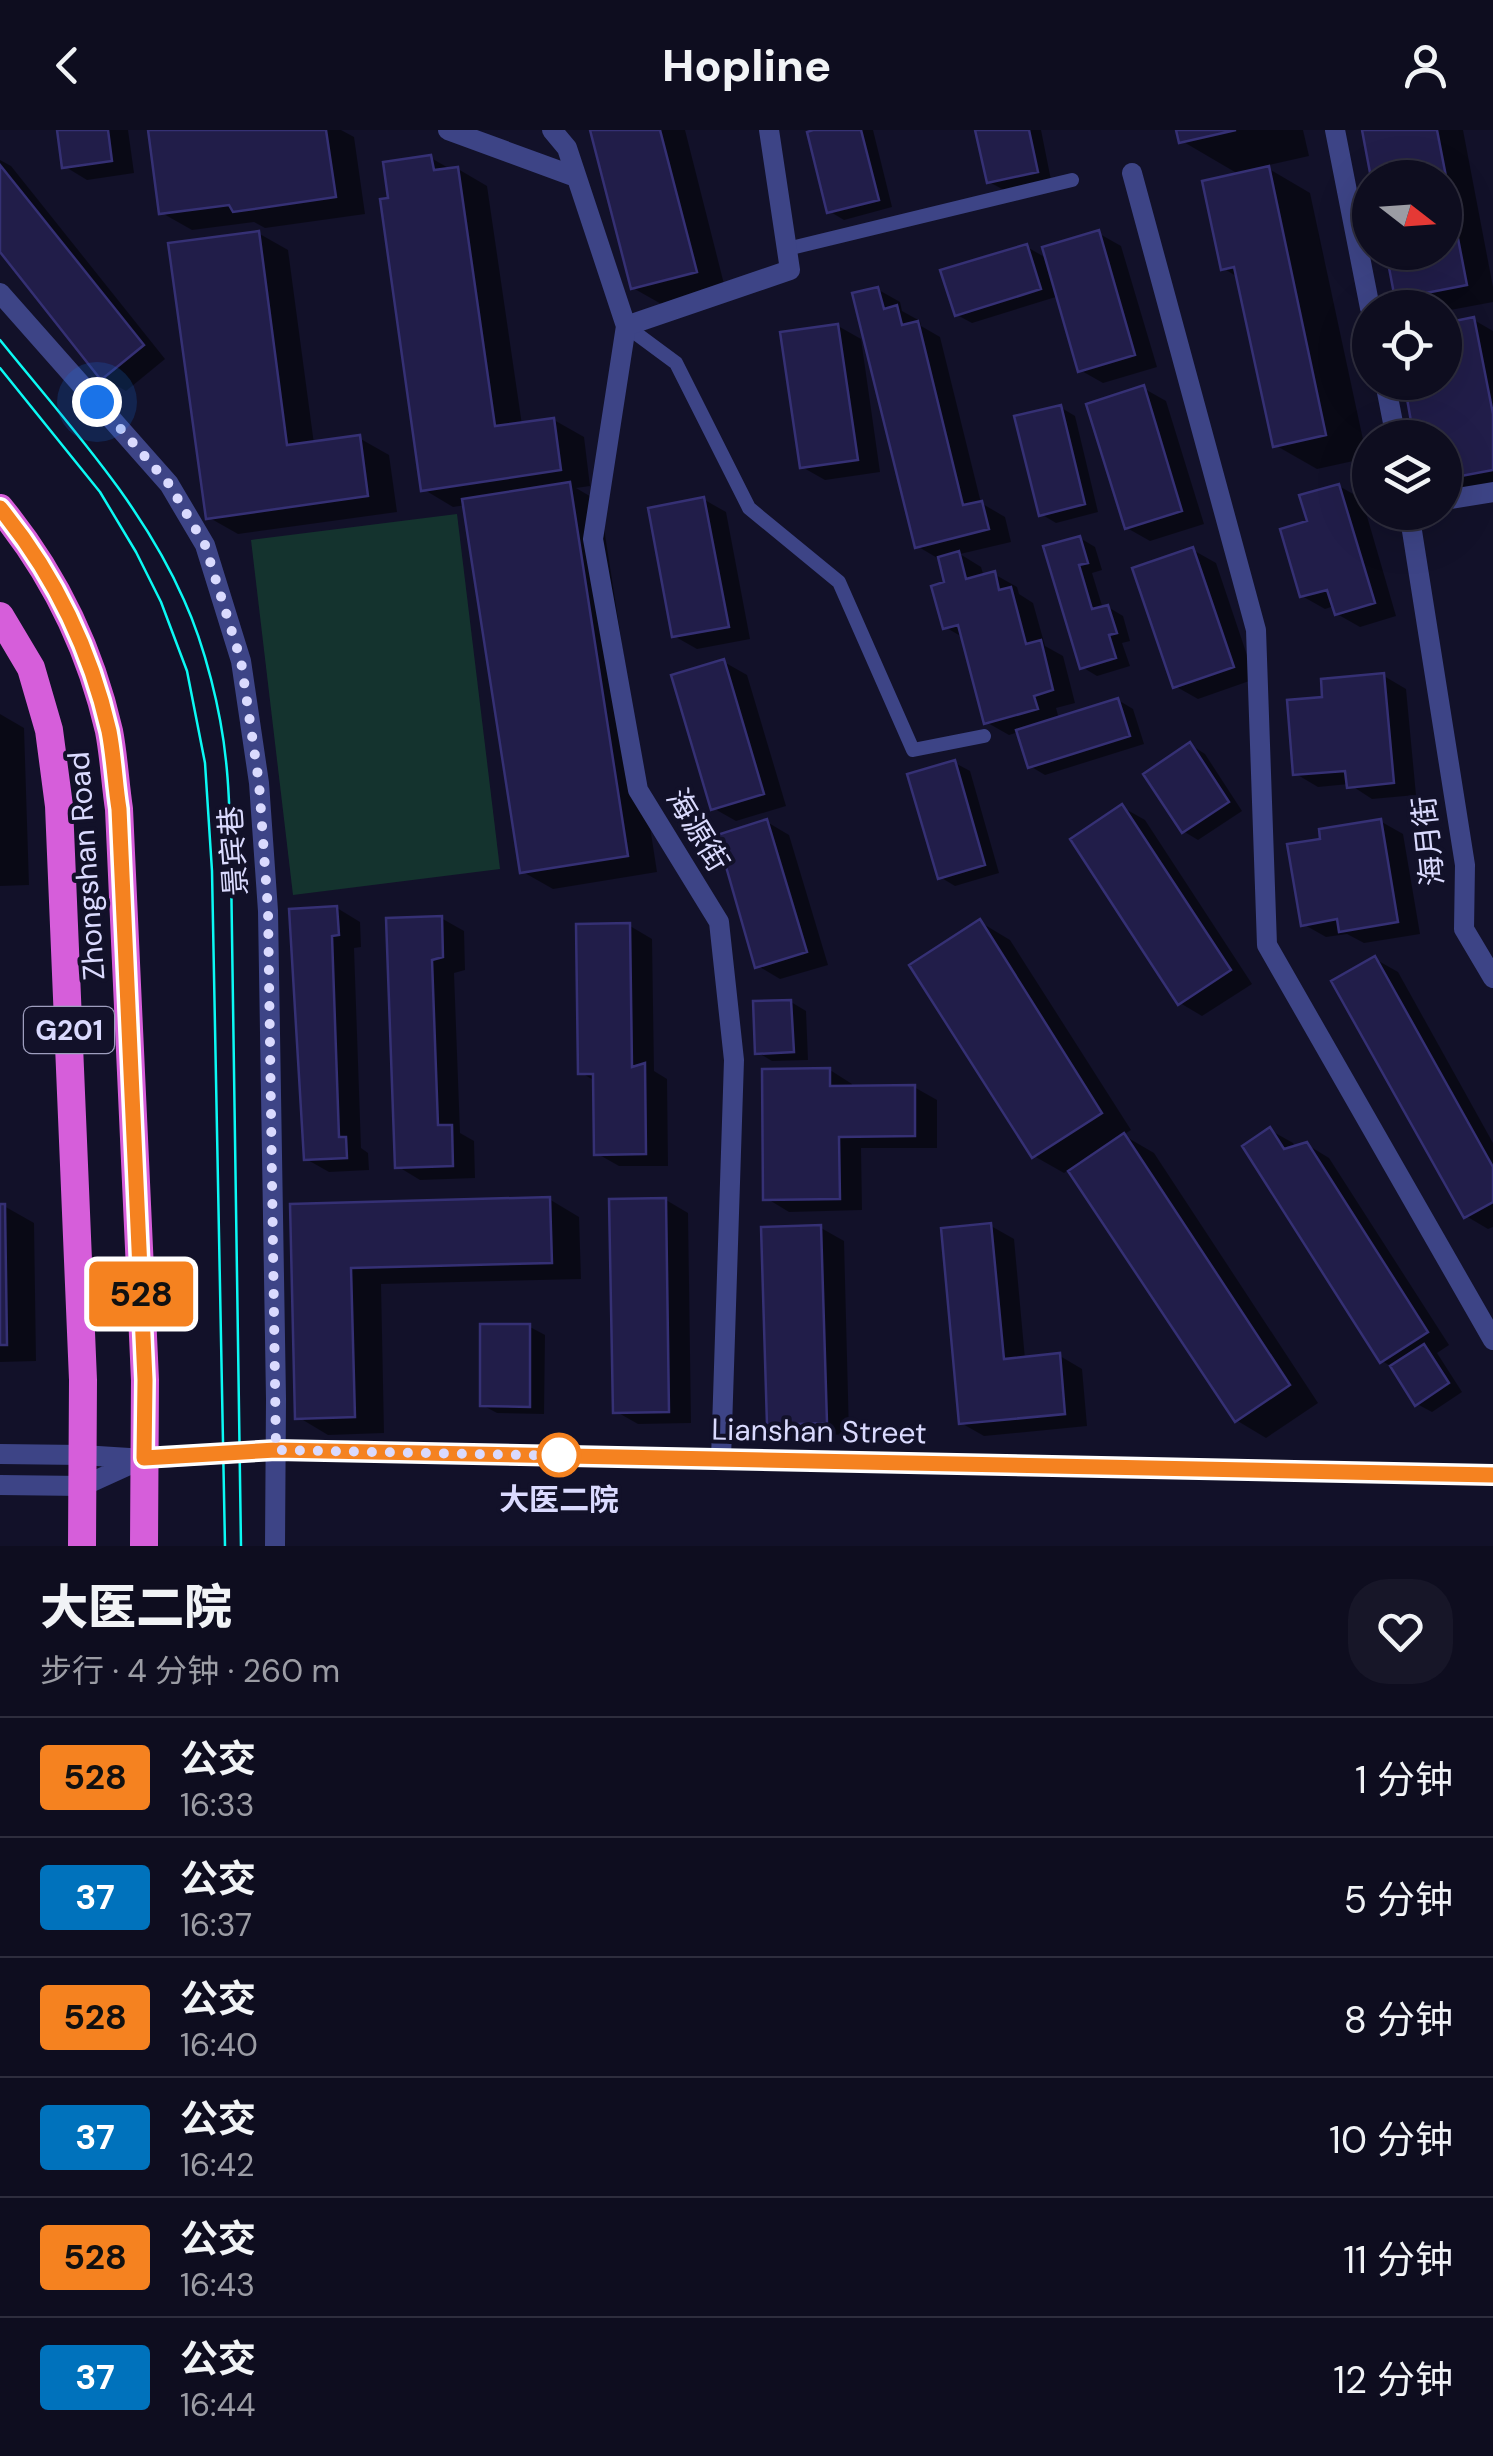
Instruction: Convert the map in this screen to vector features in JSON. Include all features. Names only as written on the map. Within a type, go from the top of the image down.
[{"type":"highway","name":"Zhongshan Road","points":[[0,508],[40,562],[68,610],[92,668],[110,735],[119,809],[145,1380],[144,1546]]},
{"type":"highway","name":"Zhongshan Road","points":[[0,616],[31,668],[49,730],[60,806],[83,1380],[82,1546]]},
{"type":"street","points":[[448,130],[576,177]]},
{"type":"street","name":"海源街","points":[[552,130],[566,148],[626,326],[592,538],[638,790],[719,922],[734,1060],[721,1459]]},
{"type":"street","points":[[626,326],[790,270],[769,130]]},
{"type":"street","points":[[1335,130],[1366,290]]},
{"type":"street","points":[[1132,173],[1256,630],[1267,945],[1493,1340]]},
{"type":"street","name":"景宾巷","points":[[0,294],[169,484],[205,545],[241,661],[259,783],[268,910],[275,1546]]},
{"type":"street","points":[[1462,497],[1493,492]]},
{"type":"street","name":"海月街","points":[[1412,530],[1465,865],[1464,929],[1493,978]]},
{"type":"street","name":"Lianshan Street","points":[[0,1454],[144,1458],[276,1450],[1493,1475]]},
{"type":"street","name":"Lianshan Street","points":[[0,1486],[83,1486],[144,1458]]},
{"type":"lane","points":[[787,249],[1072,180]]},
{"type":"lane","points":[[626,326],[676,363],[749,508],[839,582],[913,750],[984,736]]},
{"type":"green space","points":[[457,514],[500,869],[293,895],[251,540]]},
{"type":"building","points":[[57,130],[108,130],[112,161],[62,168]]},
{"type":"building","points":[[148,130],[326,130],[336,197],[233,212],[229,205],[159,214]]},
{"type":"building","points":[[590,130],[660,130],[697,272],[631,289]]},
{"type":"building","points":[[861,130],[879,200],[827,213],[807,132]]},
{"type":"building","points":[[975,130],[1029,130],[1038,172],[987,183]]},
{"type":"building","points":[[1176,130],[1236,130],[1179,143]]},
{"type":"building","points":[[1362,130],[1437,130],[1443,160],[1368,160]]},
{"type":"building","points":[[431,155],[434,170],[458,167],[495,426],[554,418],[561,470],[421,491],[380,199],[388,198],[383,162]]},
{"type":"building","points":[[0,165],[144,345],[101,380],[0,252]]},
{"type":"building","points":[[1269,166],[1326,435],[1273,447],[1234,267],[1221,270],[1202,181]]},
{"type":"building","points":[[1099,230],[1135,355],[1078,372],[1042,247]]},
{"type":"building","points":[[259,231],[287,445],[360,435],[368,496],[206,519],[168,243]]},
{"type":"building","points":[[1027,244],[1041,289],[955,316],[940,270]]},
{"type":"building","points":[[1462,259],[1467,285],[1441,290],[1393,290],[1389,270],[1462,270]]},
{"type":"building","points":[[878,287],[884,309],[897,305],[902,325],[918,321],[963,505],[982,501],[989,529],[915,548],[852,293]]},
{"type":"building","points":[[1474,317],[1493,414],[1493,470],[1462,476],[1462,420],[1411,420],[1407,400],[1462,400],[1462,319]]},
{"type":"building","points":[[838,324],[858,460],[800,468],[780,332]]},
{"type":"building","points":[[1144,385],[1182,511],[1125,529],[1086,404]]},
{"type":"building","points":[[1061,405],[1085,504],[1039,516],[1014,416]]},
{"type":"building","points":[[570,482],[628,856],[520,873],[462,499]]},
{"type":"building","points":[[1339,484],[1375,603],[1335,615],[1327,590],[1300,597],[1280,529],[1307,521],[1299,495]]},
{"type":"building","points":[[704,497],[729,627],[672,637],[648,508]]},
{"type":"building","points":[[1080,536],[1088,563],[1079,565],[1092,609],[1108,605],[1117,633],[1109,635],[1116,658],[1080,669],[1043,546]]},
{"type":"building","points":[[1193,547],[1234,667],[1173,688],[1132,568]]},
{"type":"building","points":[[959,551],[966,579],[995,571],[999,590],[1011,587],[1026,644],[1041,640],[1053,690],[1034,696],[1038,709],[984,724],[958,625],[943,629],[931,586],[944,582],[938,557]]},
{"type":"building","points":[[724,659],[764,794],[711,810],[671,675]]},
{"type":"building","points":[[1384,673],[1394,783],[1347,788],[1345,771],[1293,775],[1287,700],[1322,697],[1321,679]]},
{"type":"building","points":[[1118,698],[1130,736],[1028,768],[1016,730]]},
{"type":"building","points":[[1190,742],[1229,802],[1182,833],[1143,774]]},
{"type":"building","points":[[955,760],[985,865],[938,879],[907,774]]},
{"type":"building","points":[[1122,804],[1231,970],[1178,1005],[1070,839]]},
{"type":"building","points":[[767,819],[807,952],[755,968],[717,835]]},
{"type":"building","points":[[1381,819],[1398,922],[1339,932],[1337,919],[1301,926],[1287,844],[1320,839],[1319,829]]},
{"type":"building","points":[[337,906],[339,935],[332,936],[339,1137],[346,1137],[347,1158],[304,1160],[289,909]]},
{"type":"building","points":[[442,916],[443,957],[432,960],[438,1125],[452,1125],[453,1166],[395,1168],[386,918]]},
{"type":"building","points":[[980,919],[1102,1113],[1032,1158],[909,965]]},
{"type":"building","points":[[630,923],[632,1067],[645,1063],[646,1154],[594,1155],[593,1074],[578,1074],[576,924]]},
{"type":"building","points":[[1375,956],[1493,1167],[1493,1202],[1464,1218],[1331,981]]},
{"type":"building","points":[[791,1000],[794,1052],[755,1054],[753,1001]]},
{"type":"building","points":[[830,1068],[830,1086],[915,1085],[915,1136],[839,1137],[840,1199],[763,1200],[762,1069]]},
{"type":"building","points":[[1270,1127],[1284,1149],[1307,1142],[1428,1332],[1380,1363],[1242,1146]]},
{"type":"building","points":[[1124,1133],[1290,1385],[1235,1422],[1068,1171]]},
{"type":"building","points":[[550,1197],[552,1263],[351,1268],[355,1417],[295,1419],[290,1204]]},
{"type":"building","points":[[666,1198],[669,1412],[613,1413],[609,1199]]},
{"type":"building","points":[[0,1204],[5,1204],[7,1345],[0,1345]]},
{"type":"building","points":[[991,1223],[1004,1359],[1060,1353],[1065,1414],[959,1424],[941,1228]]},
{"type":"building","points":[[821,1225],[827,1423],[767,1425],[761,1227]]},
{"type":"building","points":[[480,1324],[530,1324],[530,1407],[480,1406]]},
{"type":"building","points":[[1424,1344],[1449,1383],[1415,1406],[1390,1366]]},
{"type":"tram line","points":[[0,340],[101,464],[166,564],[199,638],[220,721],[230,827],[241,1546]]},
{"type":"tram line","points":[[0,368],[100,492],[136,552],[161,602],[187,671],[205,763],[212,871],[225,1546]]},
{"type":"bus line","name":"528","points":[[0,508],[40,562],[68,610],[92,668],[110,735],[119,809],[145,1380],[144,1458],[276,1450],[1493,1475]]},
{"type":"place","name":"大医二院","points":[[559,1455]]},
{"type":"route","points":[[97,402],[169,484],[205,545],[241,661],[259,783],[268,910],[276,1450],[572,1456],[559,1455]]}]
